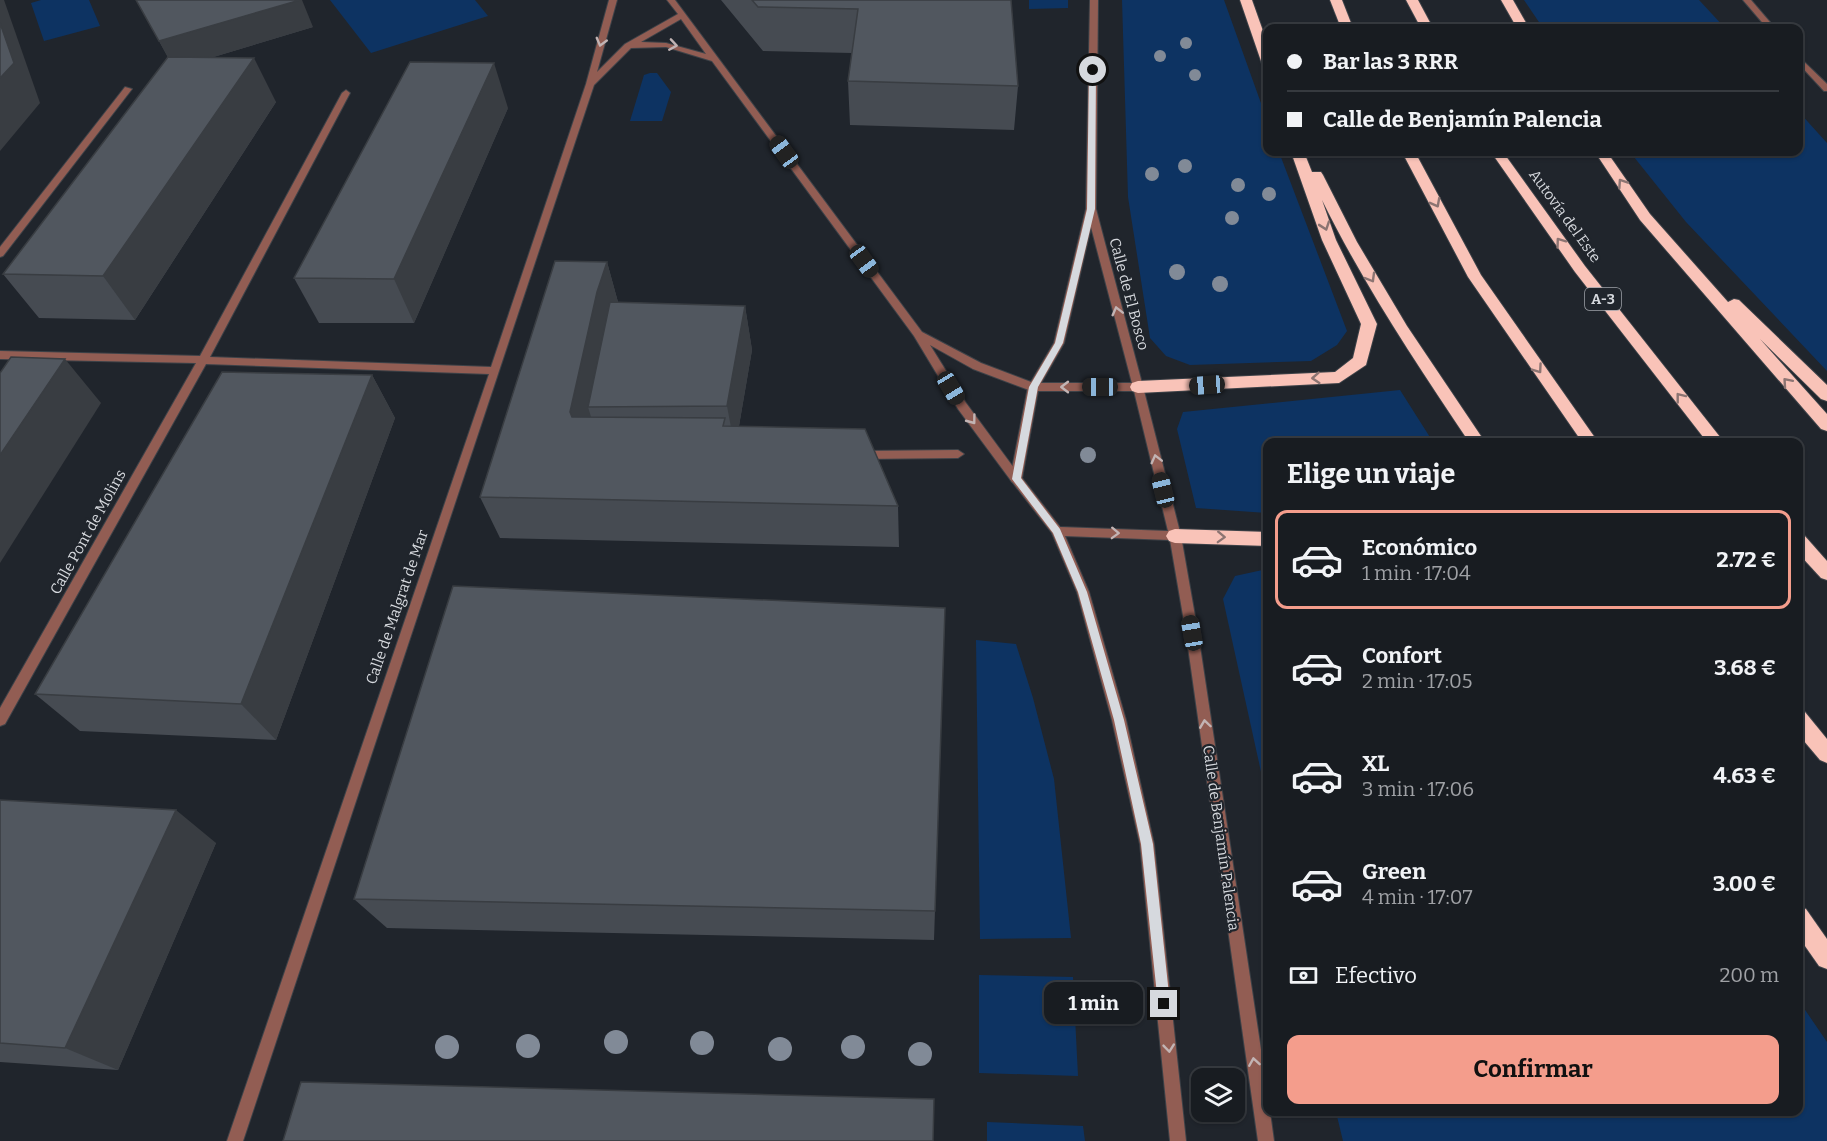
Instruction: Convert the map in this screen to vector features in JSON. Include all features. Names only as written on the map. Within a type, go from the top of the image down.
[{"type":"highway","points":[[1246,0],[1263,49]]},
{"type":"highway","points":[[1336,0],[1345,24]]},
{"type":"highway","points":[[1412,0],[1425,24]]},
{"type":"highway","points":[[1507,0],[1521,24]]},
{"type":"highway","points":[[1138,387],[1339,377],[1360,361],[1369,324],[1329,240],[1299,156]]},
{"type":"highway","points":[[1307,156],[1350,242],[1395,319],[1474,438]]},
{"type":"highway","points":[[1410,156],[1474,277],[1587,438]]},
{"type":"highway","name":"Autovía del Este","points":[[1500,156],[1580,269],[1713,438]]},
{"type":"highway","points":[[1604,156],[1645,218],[1827,424]]},
{"type":"highway","points":[[1645,218],[1827,395]]},
{"type":"highway","points":[[1175,536],[1263,539]]},
{"type":"highway","points":[[1803,546],[1827,573]]},
{"type":"highway","points":[[1803,724],[1827,754]]},
{"type":"highway","points":[[1803,925],[1827,961]]},
{"type":"highway","points":[[1803,930],[1827,961]]},
{"type":"street","name":"Calle de Malgrat de Mar","points":[[235,1141],[590,84],[614,0]]},
{"type":"street","points":[[670,0],[918,334],[962,406],[1057,531],[1083,592],[1119,720],[1147,844],[1178,1141]]},
{"type":"street","name":"Calle de El Bosco","points":[[1033,387],[1059,343],[1091,209],[1094,0]]},
{"type":"street","points":[[1747,0],[1768,24]]},
{"type":"street","points":[[590,84],[628,46],[682,15]]},
{"type":"street","points":[[628,46],[653,42],[681,46],[716,60]]},
{"type":"street","points":[[1803,63],[1827,89]]},
{"type":"street","points":[[0,254],[128,88]]},
{"type":"street","name":"Calle Pont de Molins","points":[[0,720],[203,360],[346,93]]},
{"type":"street","name":"Calle de El Bosco","points":[[1091,209],[1138,387]]},
{"type":"street","points":[[918,334],[977,366],[1033,387],[1138,387]]},
{"type":"street","points":[[0,355],[494,371]]},
{"type":"street","points":[[1016,479],[1033,387]]},
{"type":"street","name":"Calle de Benjamín Palencia","points":[[1138,387],[1175,536],[1194,645],[1266,1141]]},
{"type":"street","points":[[844,455],[958,454]]},
{"type":"street","points":[[1057,531],[1175,536]]},
{"type":"shaded area","points":[[41,0],[89,0],[100,26],[44,41],[31,3]]},
{"type":"shaded area","points":[[330,0],[475,0],[488,16],[371,53]]},
{"type":"shaded area","points":[[1029,0],[1068,0],[1068,8],[1029,9]]},
{"type":"shaded area","points":[[1122,0],[1224,0],[1263,109],[1263,156],[1281,156],[1347,331],[1337,345],[1311,361],[1190,365],[1166,356],[1150,338],[1128,197]]},
{"type":"shaded area","points":[[1524,0],[1699,0],[1721,24],[1540,24]]},
{"type":"shaded area","points":[[657,73],[671,92],[662,121],[630,121],[644,75]]},
{"type":"shaded area","points":[[1803,116],[1827,143],[1827,371],[1686,222],[1633,156],[1803,156]]},
{"type":"shaded area","points":[[1400,390],[1430,438],[1263,438],[1263,513],[1196,508],[1177,429],[1183,412]]},
{"type":"shaded area","points":[[1263,570],[1263,781],[1223,599],[1235,576]]},
{"type":"shaded area","points":[[976,640],[1016,644],[1054,779],[1071,938],[980,939]]},
{"type":"shaded area","points":[[979,975],[1073,977],[1078,1076],[979,1073]]},
{"type":"shaded area","points":[[1803,1007],[1827,1042],[1827,1141],[1343,1141],[1337,1116],[1803,1116]]},
{"type":"shaded area","points":[[987,1122],[1083,1126],[1085,1141],[987,1141]]},
{"type":"building","points":[[136,0],[300,0],[159,41]]},
{"type":"building","points":[[752,0],[1011,0],[1018,86],[848,81],[858,9],[758,7]]},
{"type":"building","points":[[0,23],[14,63],[0,78]]},
{"type":"building","points":[[168,57],[254,58],[103,276],[3,274]]},
{"type":"building","points":[[410,62],[494,63],[394,279],[294,278]]},
{"type":"building","points":[[555,261],[607,262],[597,292],[570,412],[572,417],[725,418],[723,426],[865,429],[898,506],[480,497]]},
{"type":"building","points":[[610,302],[745,306],[727,406],[588,407]]},
{"type":"building","points":[[11,357],[65,359],[0,455],[0,373]]},
{"type":"building","points":[[222,372],[372,375],[241,704],[35,694]]},
{"type":"building","points":[[453,586],[945,608],[935,911],[354,899]]},
{"type":"building","points":[[0,800],[176,810],[65,1048],[0,1043]]},
{"type":"building","points":[[301,1082],[934,1099],[933,1141],[283,1141]]},
{"type":"route","points":[[1093,70],[1091,209],[1059,343],[1033,387],[1016,479],[1057,531],[1083,592],[1119,720],[1147,844],[1164,1004]]}]
